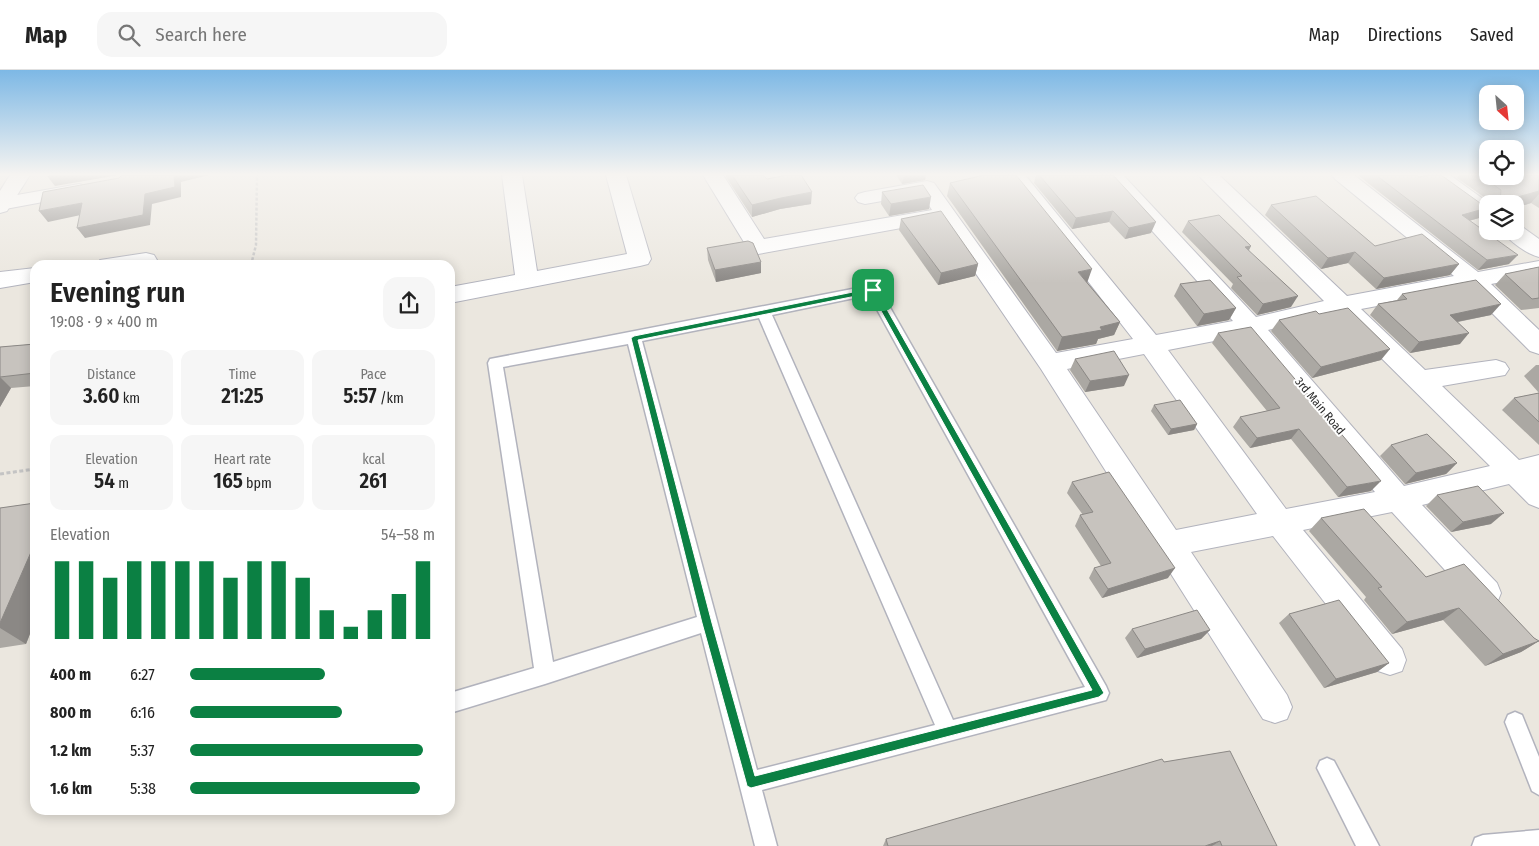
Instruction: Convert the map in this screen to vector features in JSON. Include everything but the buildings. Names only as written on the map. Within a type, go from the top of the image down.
[{"type":"street","points":[[517,211],[527,281]]},
{"type":"street","points":[[455,294],[640,258],[626,211]]},
{"type":"street","points":[[735,211],[758,247],[945,214],[1050,362],[1275,707]]},
{"type":"street","points":[[1044,211],[1150,344],[1279,522],[1390,660]]},
{"type":"street","name":"3rd Main Road","points":[[1145,211],[1251,326],[1398,499],[1500,608]]},
{"type":"street","points":[[1245,211],[1420,380],[1527,469],[1539,496]]},
{"type":"street","points":[[1387,211],[1474,281],[1539,345]]},
{"type":"street","points":[[1524,239],[1539,250]]},
{"type":"street","points":[[1050,362],[1251,326],[1342,305],[1539,268]]},
{"type":"street","points":[[0,280],[30,276]]},
{"type":"street","points":[[1420,380],[1496,369]]},
{"type":"street","points":[[1169,544],[1398,499],[1527,469]]},
{"type":"lane","points":[[545,675],[495,363],[634,338],[873,290],[1099,693],[751,782]]},
{"type":"lane","points":[[764,312],[948,732]]},
{"type":"lane","points":[[634,338],[707,623],[751,782],[766,846]]},
{"type":"lane","points":[[455,702],[707,623]]},
{"type":"lane","points":[[1515,722],[1539,784]]},
{"type":"lane","points":[[1327,768],[1368,846]]},
{"type":"lane","points":[[1483,846],[1539,842]]},
{"type":"path","points":[[252,260],[256,245],[256,211]]},
{"type":"path","points":[[0,474],[30,470]]},
{"type":"route","points":[[873,290],[1099,693],[751,782],[707,623],[634,338],[873,290]]}]
